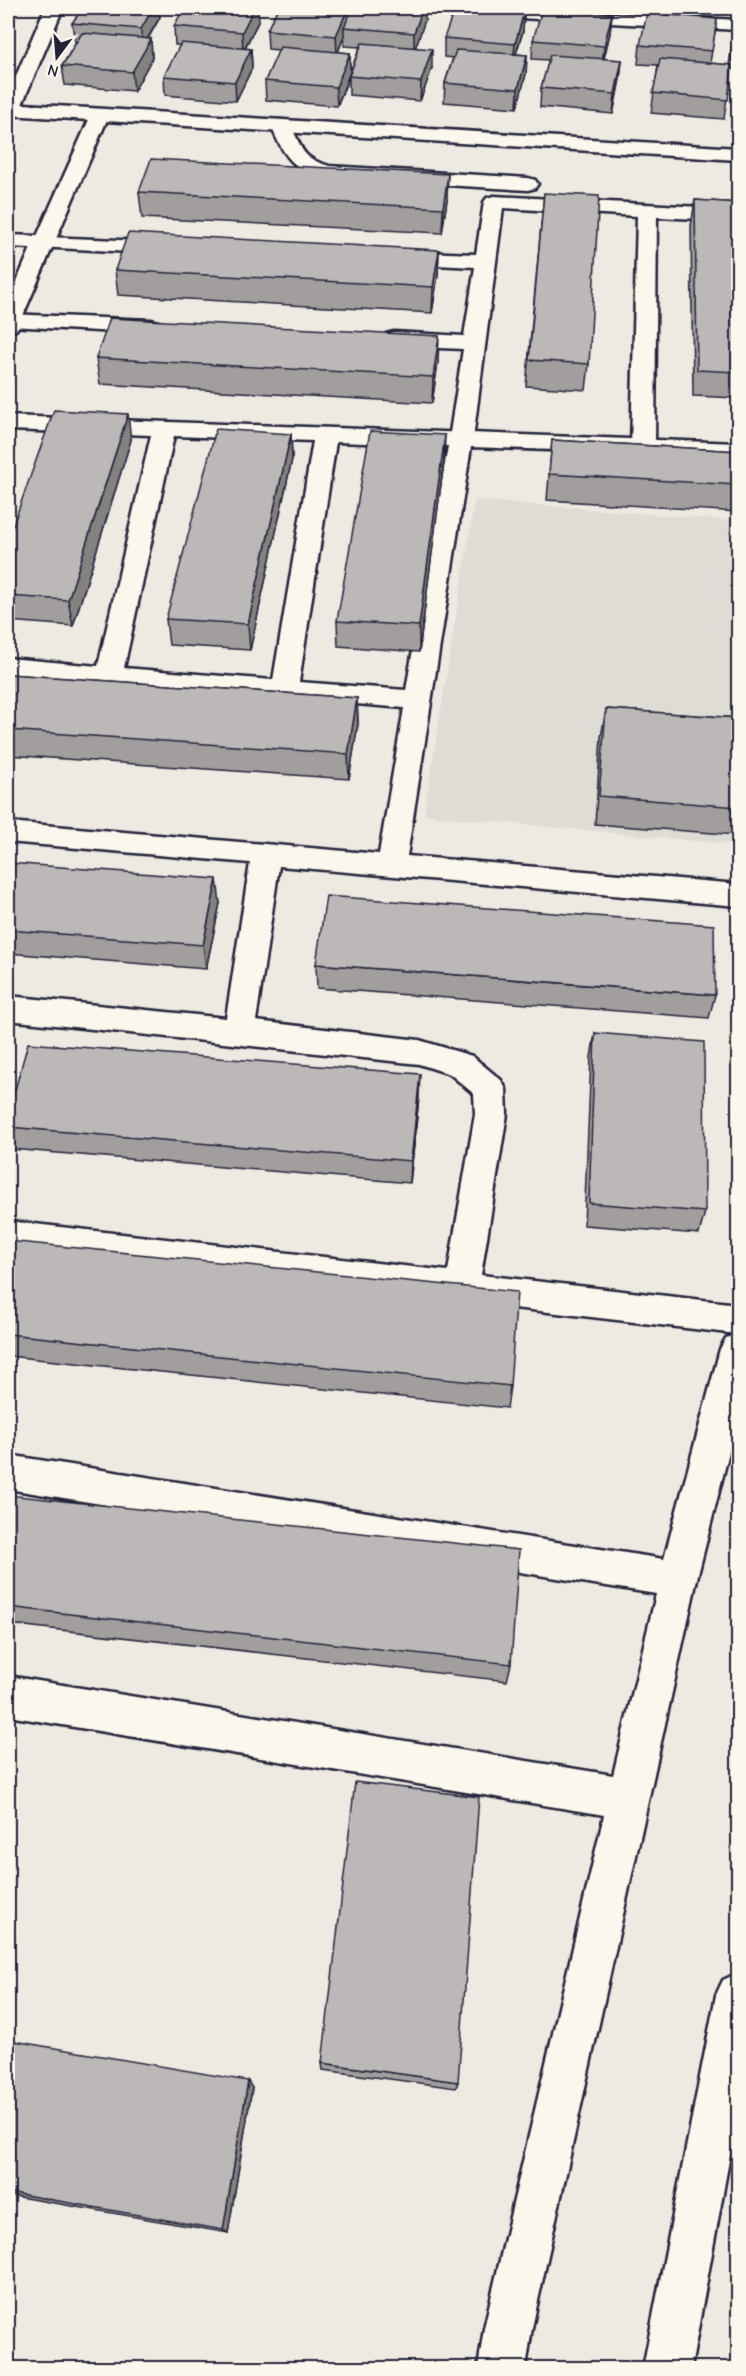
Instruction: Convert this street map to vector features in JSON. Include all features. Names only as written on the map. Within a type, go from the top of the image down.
[{"type":"street","points":[[54,8],[9,109],[738,154]]},
{"type":"street","points":[[429,8],[738,25]]},
{"type":"street","points":[[100,115],[9,322],[176,328]]},
{"type":"street","points":[[282,126],[295,157],[303,163],[327,172],[543,184]]},
{"type":"street","points":[[391,865],[461,439],[494,202],[738,215]]},
{"type":"street","points":[[643,446],[647,210]]},
{"type":"street","points":[[8,241],[188,249]]},
{"type":"street","points":[[378,257],[485,261]]},
{"type":"street","points":[[378,339],[473,343]]},
{"type":"street","points":[[8,423],[738,450]]},
{"type":"street","points":[[109,675],[164,429]]},
{"type":"street","points":[[285,689],[326,434]]},
{"type":"street","points":[[8,667],[418,700]]},
{"type":"street","points":[[8,832],[738,895]]},
{"type":"street","points":[[238,1031],[266,855]]},
{"type":"street","points":[[8,1008],[419,1052],[461,1065],[490,1089],[491,1114],[462,1287]]},
{"type":"street","points":[[8,1235],[738,1319]]},
{"type":"street","points":[[502,2368],[511,2316],[678,1579],[738,1349]]},
{"type":"street","points":[[8,1472],[678,1579]]},
{"type":"street","points":[[8,1696],[628,1798]]},
{"type":"street","points":[[667,2368],[738,1995]]},
{"type":"shaded area","points":[[475,500],[738,521],[738,845],[424,815]]},
{"type":"building","points":[[83,8],[153,8],[141,29],[72,23]]},
{"type":"building","points":[[184,8],[254,8],[242,32],[174,26]]},
{"type":"building","points":[[278,8],[348,8],[336,36],[267,30]]},
{"type":"building","points":[[353,8],[423,8],[414,33],[344,27]]},
{"type":"building","points":[[455,8],[524,12],[515,44],[444,38]]},
{"type":"building","points":[[542,9],[612,14],[604,46],[533,40]]},
{"type":"building","points":[[647,13],[717,19],[712,51],[640,45]]},
{"type":"building","points":[[736,18],[738,18],[738,51],[732,50]]},
{"type":"building","points":[[82,33],[151,39],[132,72],[62,66]]},
{"type":"building","points":[[181,43],[251,49],[235,82],[164,76]]},
{"type":"building","points":[[362,43],[432,49],[421,82],[349,76]]},
{"type":"building","points":[[280,47],[350,53],[336,87],[265,81]]},
{"type":"building","points":[[456,50],[527,55],[518,89],[445,83]]},
{"type":"building","points":[[550,55],[622,60],[615,94],[541,88]]},
{"type":"building","points":[[660,59],[732,65],[728,100],[653,93]]},
{"type":"building","points":[[151,159],[448,174],[443,208],[139,192]]},
{"type":"building","points":[[544,193],[599,196],[589,364],[529,360]]},
{"type":"building","points":[[695,200],[738,203],[738,372],[697,370]]},
{"type":"building","points":[[128,233],[439,250],[433,287],[115,270]]},
{"type":"building","points":[[110,318],[439,336],[433,377],[96,358]]},
{"type":"building","points":[[54,410],[128,414],[68,600],[8,596],[8,539]]},
{"type":"building","points":[[216,429],[291,434],[248,624],[166,619]]},
{"type":"building","points":[[370,431],[445,435],[419,626],[337,621]]},
{"type":"building","points":[[552,440],[738,451],[738,485],[549,474]]},
{"type":"building","points":[[8,674],[357,698],[348,754],[8,730]]},
{"type":"building","points":[[606,709],[738,718],[738,807],[599,796]]},
{"type":"building","points":[[8,863],[217,879],[203,945],[8,930]]},
{"type":"building","points":[[326,896],[714,925],[715,995],[316,964]]},
{"type":"building","points":[[595,1033],[704,1042],[705,1212],[589,1203]]},
{"type":"building","points":[[28,1043],[420,1074],[411,1161],[8,1127],[8,1115]]},
{"type":"building","points":[[8,1241],[517,1292],[510,1386],[8,1334]]},
{"type":"building","points":[[8,1495],[519,1550],[511,1664],[8,1607]]},
{"type":"building","points":[[355,1782],[479,1797],[458,2082],[322,2063]]},
{"type":"building","points":[[8,2040],[248,2081],[223,2230],[8,2192]]}]
